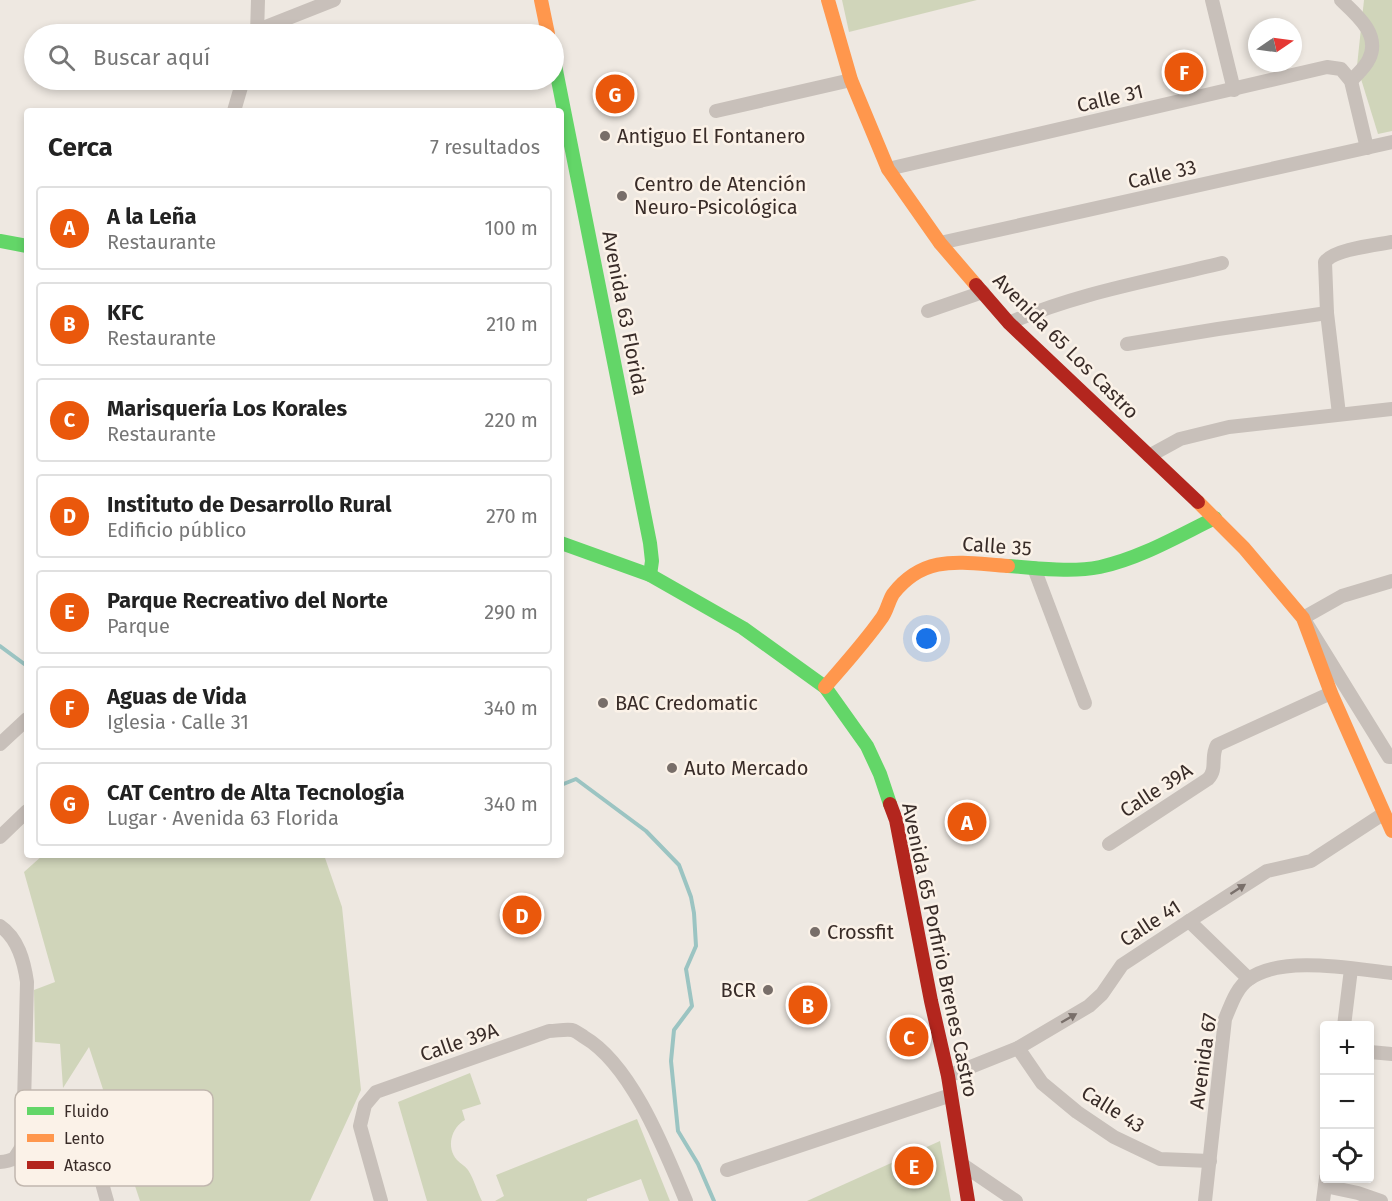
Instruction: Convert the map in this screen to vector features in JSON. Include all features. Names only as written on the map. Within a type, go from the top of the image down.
[{"type":"main road","points":[[541,0],[546,24]]},
{"type":"main road","name":"Avenida 65 Los Castro","points":[[828,0],[851,80],[888,169],[940,243],[1008,323],[1215,518],[1303,618]]},
{"type":"main road","name":"Avenida 63 Florida","points":[[560,90],[564,108]]},
{"type":"main road","name":"Avenida 63 Florida","points":[[564,110],[650,543],[652,561],[650,575]]},
{"type":"main road","points":[[0,241],[24,245]]},
{"type":"main road","name":"Calle 35","points":[[825,687],[883,617],[891,597],[921,568],[952,562],[1063,570],[1099,567],[1136,556],[1215,518]]},
{"type":"main road","points":[[618,563],[636,556],[650,543]]},
{"type":"main road","name":"Avenida 65 Porfirio Brenes Castro","points":[[564,544],[650,575],[743,628],[825,687],[867,746],[893,810],[948,1076],[968,1201]]},
{"type":"main road","points":[[1303,618],[1330,693],[1392,831]]},
{"type":"street","points":[[258,0],[258,24]]},
{"type":"street","points":[[277,24],[333,0]]},
{"type":"street","points":[[1212,0],[1234,90]]},
{"type":"street","points":[[1341,0],[1363,22],[1372,42],[1369,59],[1350,81],[1367,148]]},
{"type":"street","name":"Calle 31","points":[[888,169],[1327,67],[1341,69],[1350,81]]},
{"type":"street","points":[[716,111],[851,80]]},
{"type":"street","points":[[235,108],[240,90]]},
{"type":"street","name":"Calle 33","points":[[940,243],[1392,142]]},
{"type":"street","points":[[1339,414],[1324,268],[1328,257],[1392,242]]},
{"type":"street","points":[[1008,323],[1071,298],[1222,263]]},
{"type":"street","points":[[928,311],[983,292]]},
{"type":"street","points":[[1127,344],[1327,313]]},
{"type":"street","points":[[1149,456],[1180,439],[1229,427],[1392,409]]},
{"type":"street","points":[[1034,568],[1085,702]]},
{"type":"street","points":[[1392,582],[1342,596],[1303,618],[1389,757],[1392,757]]},
{"type":"street","name":"Calle 39A","points":[[1109,844],[1209,779],[1213,774],[1213,751],[1217,745],[1330,693]]},
{"type":"street","points":[[0,744],[24,722]]},
{"type":"street","points":[[0,837],[24,814]]},
{"type":"street","name":"Calle 41","points":[[948,1076],[1018,1048],[1089,1006],[1102,994],[1122,965],[1189,921],[1267,871],[1311,861],[1383,814]]},
{"type":"street","points":[[1189,921],[1249,979],[1269,969],[1296,965],[1392,973]]},
{"type":"street","points":[[2,926],[16,944],[24,962],[27,982],[24,1090]]},
{"type":"street","points":[[1345,1021],[1351,969]]},
{"type":"street","name":"Avenida 67","points":[[1205,1201],[1225,1019],[1235,994],[1249,979]]},
{"type":"street","name":"Calle 39A","points":[[381,1201],[360,1126],[365,1104],[376,1092],[549,1031],[573,1030],[595,1043],[618,1068],[636,1095],[663,1147],[686,1201]]},
{"type":"street","name":"Calle 43","points":[[1018,1048],[1042,1083],[1077,1112],[1114,1137],[1160,1159],[1210,1161]]},
{"type":"street","points":[[1374,1052],[1392,1054]]},
{"type":"street","points":[[727,1170],[951,1095]]},
{"type":"street","points":[[0,1162],[12,1160],[15,1157]]},
{"type":"street","points":[[963,1165],[1016,1201]]},
{"type":"street","points":[[1323,1201],[1325,1183],[1381,1201]]},
{"type":"street","points":[[103,1186],[108,1201]]},
{"type":"green space","points":[[842,0],[977,0],[849,32]]},
{"type":"green space","points":[[1364,0],[1392,0],[1392,131],[1378,134],[1357,66]]},
{"type":"green space","points":[[40,858],[325,858],[342,907],[361,1090],[310,1201],[140,1201],[135,1186],[213,1186],[213,1090],[103,1090],[89,1047],[63,1088],[60,1044],[35,1042],[34,990],[55,982],[24,872]]},
{"type":"green space","points":[[470,1073],[481,1104],[462,1110],[465,1120],[453,1133],[451,1144],[457,1160],[472,1177],[482,1201],[427,1201],[398,1102]]},
{"type":"green space","points":[[637,1119],[670,1201],[649,1201],[641,1179],[587,1199],[587,1201],[495,1201],[504,1196],[496,1175]]},
{"type":"green space","points":[[940,1141],[951,1201],[807,1201]]},
{"type":"waterway","points":[[0,646],[24,664]]},
{"type":"waterway","points":[[564,784],[576,779],[646,831],[679,865],[691,897],[696,946],[686,969],[692,1006],[674,1030],[671,1061],[678,1131],[698,1164],[714,1201]]},
{"type":"traffic: fast","points":[[560,90],[564,108]]},
{"type":"traffic: fast","points":[[564,110],[650,543],[652,561],[650,575]]},
{"type":"traffic: fast","points":[[0,241],[24,245]]},
{"type":"traffic: fast","points":[[1008,566],[1066,570],[1100,567],[1145,552],[1215,518]]},
{"type":"traffic: fast","points":[[564,544],[650,575],[743,628],[825,687],[867,746],[890,804]]},
{"type":"traffic: slow","points":[[541,0],[546,24]]},
{"type":"traffic: slow","points":[[828,0],[851,80],[888,169],[940,243],[976,285]]},
{"type":"traffic: slow","points":[[1198,502],[1244,548],[1303,618],[1331,693],[1392,831]]},
{"type":"traffic: slow","points":[[825,687],[883,616],[893,594],[905,581],[918,572],[931,566],[945,564],[1008,566]]},
{"type":"traffic: jam","points":[[976,285],[1009,323],[1198,502]]},
{"type":"traffic: jam","points":[[890,804],[896,820],[948,1076],[968,1201]]},
{"type":"place","name":"Aguas de Vida","points":[[1184,72]]},
{"type":"place","name":"CAT Centro de Alta Tecnología","points":[[615,94]]},
{"type":"place","name":"Antiguo El Fontanero","points":[[605,136]]},
{"type":"place","name":"Centro de Atención Neuro-Psicológica","points":[[622,196]]},
{"type":"place","name":"BAC Credomatic","points":[[603,703]]},
{"type":"place","name":"Auto Mercado","points":[[672,768]]},
{"type":"place","name":"A la Leña","points":[[967,822]]},
{"type":"place","name":"Instituto de Desarrollo Rural","points":[[522,915]]},
{"type":"place","name":"Crossfit","points":[[815,932]]},
{"type":"place","name":"BCR","points":[[768,990]]},
{"type":"place","name":"KFC","points":[[808,1005]]},
{"type":"place","name":"Marisquería Los Korales","points":[[909,1037]]},
{"type":"place","name":"Parque Recreativo del Norte","points":[[914,1166]]}]
